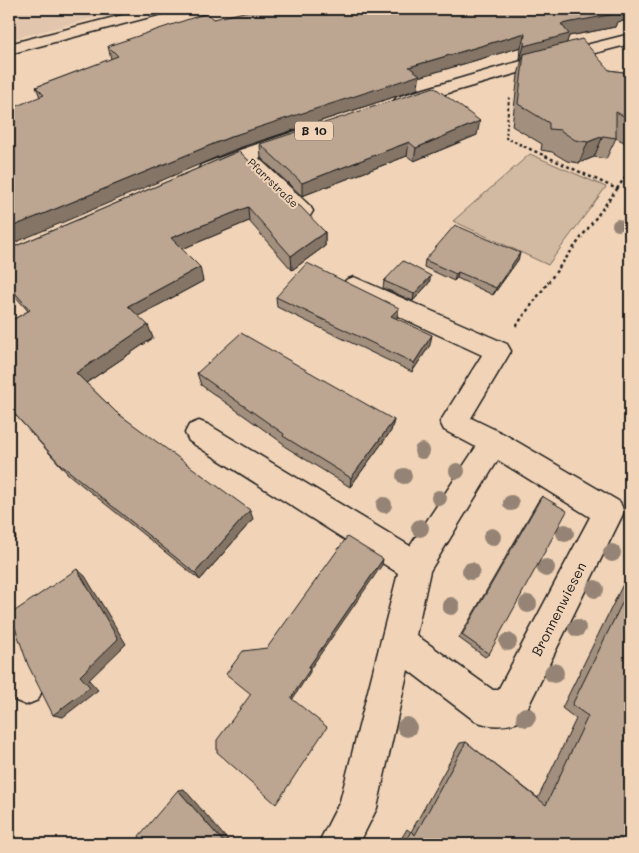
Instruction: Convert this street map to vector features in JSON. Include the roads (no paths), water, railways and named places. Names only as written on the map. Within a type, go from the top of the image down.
[{"type":"street","points":[[9,49],[164,9]]},
{"type":"street","points":[[388,106],[512,69],[630,39]]},
{"type":"street","name":"B 10","points":[[190,178],[244,155],[316,130]]},
{"type":"street","name":"Pfarrstraße","points":[[244,155],[302,211]]},
{"type":"street","name":"Bronnenwiesen","points":[[354,286],[498,351],[454,422],[494,443],[609,512],[508,708],[488,708],[396,641]]},
{"type":"street","points":[[199,433],[415,566]]},
{"type":"street","points":[[338,844],[358,808],[415,566],[494,443]]},
{"type":"street","points":[[9,638],[26,688]]}]
